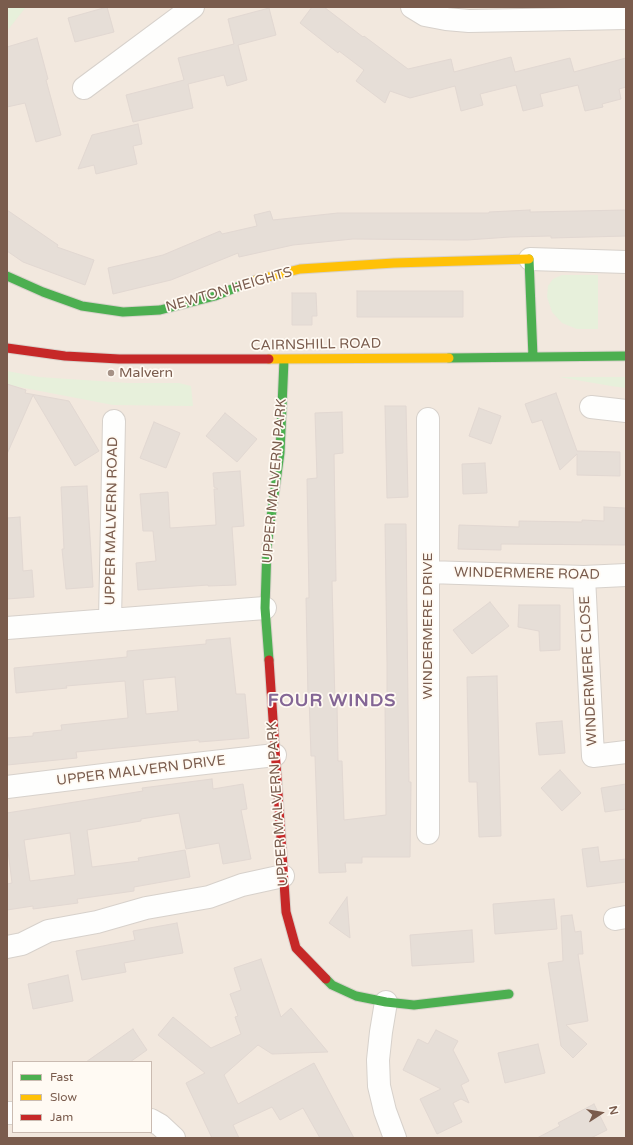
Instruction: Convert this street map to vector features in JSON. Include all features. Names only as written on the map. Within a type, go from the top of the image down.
[{"type":"street","points":[[84,88],[193,7]]},
{"type":"street","points":[[412,7],[426,15],[446,20],[469,21],[626,18]]},
{"type":"street","points":[[530,258],[533,357]]},
{"type":"street","name":"NEWTON HEIGHTS","points":[[7,276],[43,292],[82,306],[123,312],[160,310],[215,296],[250,282],[300,269],[394,263],[530,258],[626,262]]},
{"type":"street","name":"CAIRNSHILL ROAD","points":[[7,348],[65,356],[179,360],[626,356]]},
{"type":"street","name":"UPPER MALVERN PARK","points":[[284,360],[280,453],[267,546],[265,608],[286,912],[296,948],[332,985],[356,996],[386,1002],[414,1004],[509,994]]},
{"type":"street","points":[[591,407],[626,411]]},
{"type":"street","name":"WINDERMERE DRIVE","points":[[428,419],[428,833]]},
{"type":"street","name":"UPPER MALVERN ROAD","points":[[110,620],[114,421]]},
{"type":"street","name":"WINDERMERE ROAD","points":[[428,572],[584,577],[626,574]]},
{"type":"street","name":"WINDERMERE CLOSE","points":[[584,577],[592,756],[626,752]]},
{"type":"street","name":"UPPER MALVERN ROAD","points":[[7,628],[265,608]]},
{"type":"street","name":"UPPER MALVERN DRIVE","points":[[7,787],[275,755]]},
{"type":"street","points":[[7,947],[22,944],[48,931],[98,922],[146,908],[209,897],[242,885],[283,876]]},
{"type":"street","points":[[386,1002],[378,1060],[379,1086],[385,1111],[395,1138]]},
{"type":"street","points":[[152,1121],[160,1125],[174,1138]]},
{"type":"shaded area","points":[[7,7],[626,7],[626,1138],[7,1138]]},
{"type":"green space","points":[[7,7],[26,7],[7,31]]},
{"type":"green space","points":[[562,275],[598,275],[598,329],[577,329],[562,323],[552,312],[547,297],[548,286],[553,279]]},
{"type":"green space","points":[[7,371],[39,377],[129,383],[179,383],[191,386],[193,406],[113,405],[7,385]]},
{"type":"green space","points":[[559,377],[626,377],[626,388],[611,386]]},
{"type":"building","points":[[107,7],[114,32],[75,42],[68,18]]},
{"type":"building","points":[[312,7],[324,7],[408,69],[451,59],[454,72],[511,57],[515,72],[570,58],[574,72],[626,58],[626,87],[619,89],[621,99],[602,104],[603,107],[585,111],[578,85],[540,94],[543,106],[523,111],[516,85],[480,94],[483,105],[461,111],[455,86],[410,98],[390,91],[385,103],[356,81],[364,70],[339,51],[338,53],[300,23]]},
{"type":"building","points":[[269,8],[276,35],[238,45],[247,80],[227,86],[224,75],[188,84],[193,108],[133,122],[126,95],[184,80],[178,58],[234,44],[228,19]]},
{"type":"building","points":[[37,38],[48,79],[46,80],[61,135],[36,142],[25,103],[7,107],[7,47]]},
{"type":"building","points":[[138,124],[142,144],[133,146],[137,164],[96,174],[94,165],[78,169],[92,135]]},
{"type":"building","points":[[7,210],[58,245],[57,247],[94,260],[85,285],[23,262],[7,251]]},
{"type":"building","points":[[530,210],[530,212],[626,210],[626,236],[551,238],[551,236],[510,237],[467,240],[353,239],[293,245],[239,257],[238,253],[171,280],[113,294],[108,268],[163,255],[220,231],[222,234],[257,226],[254,215],[270,211],[273,220],[338,213],[489,213]]},
{"type":"building","points":[[357,291],[463,291],[463,317],[357,317]]},
{"type":"building","points":[[292,293],[316,293],[317,316],[312,316],[312,325],[292,325]]},
{"type":"building","points":[[7,384],[26,390],[25,393],[69,401],[99,451],[75,466],[33,395],[7,454]]},
{"type":"building","points":[[556,393],[577,451],[620,452],[620,476],[577,475],[577,454],[560,470],[542,420],[532,423],[525,404]]},
{"type":"building","points":[[385,406],[406,406],[408,497],[387,498]]},
{"type":"building","points":[[479,408],[501,416],[491,444],[469,436]]},
{"type":"building","points":[[342,412],[343,453],[334,454],[336,581],[332,581],[335,704],[337,704],[338,761],[342,761],[344,820],[386,815],[385,703],[387,703],[387,662],[385,524],[406,524],[409,782],[411,782],[410,857],[362,857],[362,863],[345,863],[346,872],[319,873],[315,756],[311,756],[309,696],[308,697],[306,598],[309,598],[307,479],[317,478],[315,413]]},
{"type":"building","points":[[225,413],[257,439],[237,462],[206,436]]},
{"type":"building","points":[[154,422],[180,433],[166,468],[140,458]]},
{"type":"building","points":[[485,463],[487,493],[463,494],[462,464]]},
{"type":"building","points":[[240,471],[244,526],[232,527],[236,585],[208,585],[138,590],[136,563],[156,561],[153,531],[143,531],[140,494],[168,492],[170,528],[216,525],[214,489],[218,489],[214,487],[213,473]]},
{"type":"building","points":[[87,486],[93,587],[66,589],[62,549],[64,549],[61,487]]},
{"type":"building","points":[[604,507],[625,508],[625,545],[501,544],[501,550],[458,549],[459,525],[519,527],[519,521],[604,521]]},
{"type":"building","points":[[20,517],[23,571],[32,570],[34,597],[7,599],[7,518]]},
{"type":"building","points":[[490,602],[509,626],[472,654],[453,630]]},
{"type":"building","points":[[519,605],[560,605],[560,650],[540,651],[539,631],[518,627]]},
{"type":"building","points":[[230,638],[236,694],[245,694],[249,738],[199,742],[199,740],[76,752],[77,758],[7,765],[7,738],[33,736],[33,733],[62,730],[61,725],[128,718],[125,681],[66,686],[67,688],[16,693],[14,668],[127,657],[127,651],[206,644],[206,640]],"holes":[[[175,677],[178,711],[146,714],[143,680]]]},
{"type":"building","points":[[497,676],[501,836],[479,837],[477,782],[469,782],[467,677]]},
{"type":"building","points":[[562,721],[565,753],[539,755],[536,723]]},
{"type":"building","points":[[560,770],[581,793],[562,811],[541,788]]},
{"type":"building","points":[[212,779],[213,789],[243,784],[247,809],[241,810],[251,859],[223,864],[219,843],[186,849],[179,813],[87,830],[92,867],[139,861],[138,858],[185,850],[190,877],[134,887],[134,891],[77,899],[78,903],[33,909],[33,906],[7,910],[7,884],[12,883],[7,843],[7,813],[143,791],[142,788]],"holes":[[[70,833],[75,875],[30,881],[24,840]]]},
{"type":"building","points":[[626,784],[626,809],[605,812],[601,788]]},
{"type":"building","points":[[598,847],[600,862],[626,859],[626,882],[587,887],[582,849]]},
{"type":"building","points":[[347,897],[350,938],[329,923]]},
{"type":"building","points":[[554,899],[557,929],[495,934],[493,904]]},
{"type":"building","points":[[572,915],[575,932],[581,931],[583,954],[578,954],[588,1021],[566,1025],[587,1044],[573,1058],[561,1046],[548,963],[563,961],[561,916]]},
{"type":"building","points":[[177,923],[183,953],[124,963],[126,972],[82,980],[76,951],[135,940],[133,931]]},
{"type":"building","points":[[472,930],[474,962],[412,966],[410,935]]},
{"type":"building","points":[[261,959],[281,1017],[291,1008],[328,1052],[272,1054],[258,1045],[224,1075],[238,1104],[314,1063],[354,1138],[320,1138],[303,1108],[280,1120],[272,1107],[233,1125],[239,1138],[212,1138],[186,1083],[205,1073],[158,1035],[173,1017],[211,1048],[241,1034],[235,1017],[238,1016],[230,994],[241,990],[234,968]]},
{"type":"building","points":[[68,975],[73,1001],[33,1009],[28,984]]},
{"type":"building","points":[[133,1029],[147,1050],[131,1061],[87,1061]]},
{"type":"building","points":[[436,1030],[458,1041],[453,1050],[469,1081],[461,1085],[469,1103],[461,1099],[453,1103],[462,1122],[437,1134],[420,1099],[441,1089],[403,1070],[418,1039],[428,1044]]},
{"type":"building","points":[[538,1044],[545,1073],[505,1083],[498,1053]]},
{"type":"building","points":[[594,1104],[607,1130],[591,1138],[537,1138],[560,1126],[558,1123]]},
{"type":"traffic: fast","points":[[529,259],[533,357]]},
{"type":"traffic: fast","points":[[7,276],[43,292],[82,306],[123,312],[160,310],[215,296],[252,281]]},
{"type":"traffic: fast","points":[[449,358],[626,356]]},
{"type":"traffic: fast","points":[[269,660],[265,608],[267,546],[280,453],[284,360]]},
{"type":"traffic: fast","points":[[326,979],[332,985],[356,996],[386,1002],[414,1005],[509,994]]},
{"type":"traffic: slow","points":[[252,281],[300,269],[394,263],[529,259]]},
{"type":"traffic: slow","points":[[269,359],[449,358]]},
{"type":"traffic: jam","points":[[7,348],[65,356],[119,359],[269,359]]},
{"type":"traffic: jam","points":[[269,660],[286,912],[296,948],[326,979]]},
{"type":"place","name":"Malvern","points":[[111,373]]},
{"type":"district","name":"FOUR WINDS","points":[[332,701]]}]
